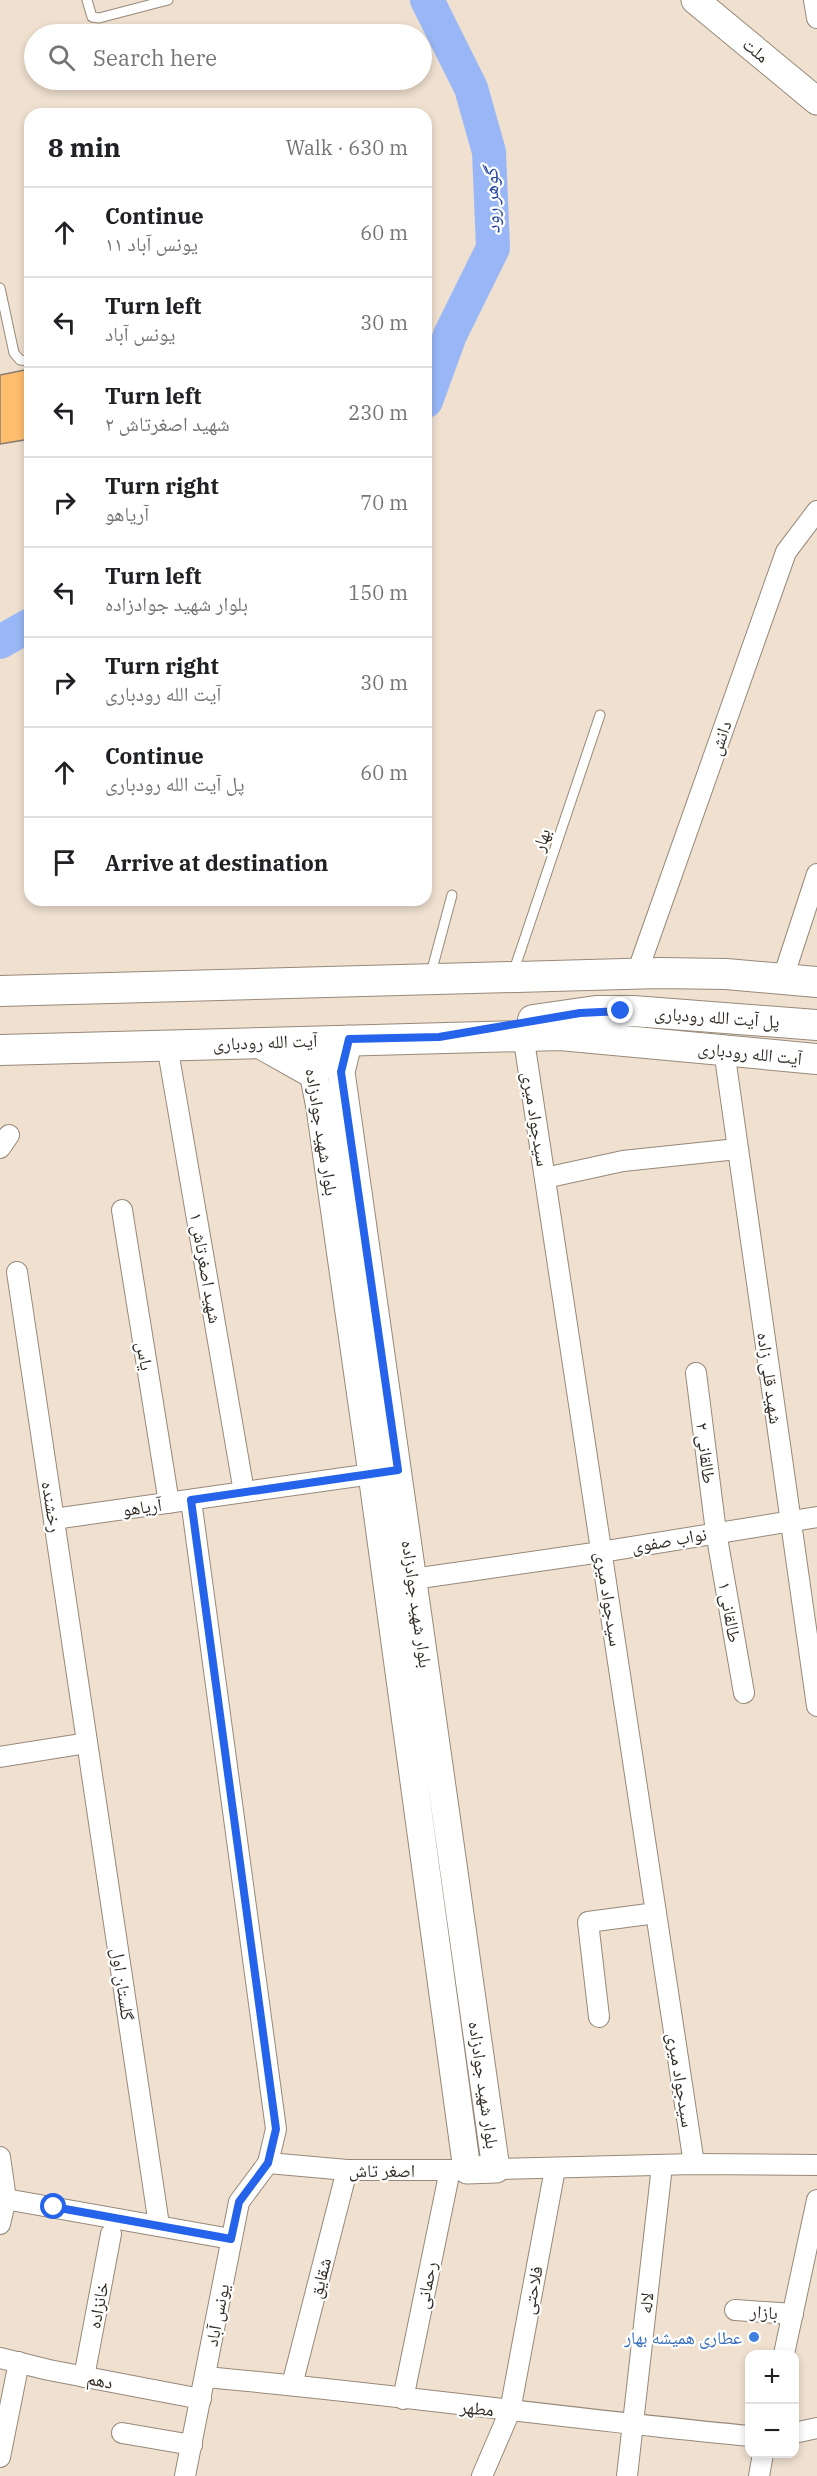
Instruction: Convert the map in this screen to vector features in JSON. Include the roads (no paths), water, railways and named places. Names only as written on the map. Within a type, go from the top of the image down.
[{"type":"main road","points":[[0,991],[637,973],[709,973],[817,982]]},
{"type":"main road","name":"پل آیت الله رودباری","points":[[439,1037],[596,1011],[633,1011],[817,1025]]},
{"type":"main road","name":"آیت الله رودباری","points":[[0,1050],[523,1034],[598,1037],[817,1059]]},
{"type":"street","name":"ملت","points":[[695,0],[817,101]]},
{"type":"street","points":[[814,0],[817,18]]},
{"type":"street","name":"دانش","points":[[637,973],[786,552],[817,511]]},
{"type":"street","points":[[783,978],[817,874]]},
{"type":"street","name":"سیدجواد میری","points":[[523,1034],[694,2164]]},
{"type":"street","name":"بلوار شهید جوادزاده","points":[[349,1039],[341,1072],[385,1472]]},
{"type":"street","name":"بلوار شهید جوادزاده","points":[[308,1041],[312,1074],[385,1472],[413,1579],[496,2169]]},
{"type":"street","points":[[255,1042],[312,1074],[323,1065],[330,1065],[341,1072]]},
{"type":"street","name":"شهید اصغرتاش ۱","points":[[167,1045],[244,1492]]},
{"type":"street","name":"شهید قلی زاده","points":[[724,1050],[817,1706]]},
{"type":"street","points":[[545,1178],[623,1161],[737,1149]]},
{"type":"street","name":"یاس","points":[[122,1210],[169,1503]]},
{"type":"street","name":"رخشنده","points":[[16,1272],[87,1743]]},
{"type":"street","name":"طالقانی ۲","points":[[696,1373],[716,1532]]},
{"type":"street","points":[[385,1472],[459,2170]]},
{"type":"street","name":"آریاهو","points":[[54,1519],[385,1472]]},
{"type":"street","points":[[191,1500],[276,2129],[268,2163]]},
{"type":"street","name":"نواب صفوی","points":[[413,1579],[817,1517]]},
{"type":"street","name":"طالقانی ۱","points":[[716,1532],[744,1693]]},
{"type":"street","points":[[0,1757],[87,1743]]},
{"type":"street","name":"گلستان اول","points":[[87,1743],[159,2225]]},
{"type":"street","points":[[599,2017],[588,1922],[656,1913]]},
{"type":"street","points":[[0,2157],[3,2198],[0,2224]]},
{"type":"street","name":"اصغر تاش","points":[[268,2163],[347,2170],[496,2169]]},
{"type":"street","name":"یونس آباد","points":[[185,2476],[239,2202],[268,2163]]},
{"type":"street","points":[[496,2169],[694,2164],[817,2165]]},
{"type":"street","name":"لاله","points":[[627,2476],[662,2166]]},
{"type":"street","name":"فلاحتی","points":[[482,2476],[510,2411],[555,2169]]},
{"type":"street","name":"شقایق","points":[[292,2385],[347,2170]]},
{"type":"street","name":"رحمانی","points":[[403,2399],[459,2170]]},
{"type":"street","points":[[3,2198],[231,2239]]},
{"type":"street","points":[[785,2350],[817,2204]]},
{"type":"street","name":"خانزاده","points":[[84,2377],[111,2234]]},
{"type":"street","name":"بازار","points":[[735,2310],[793,2313]]},
{"type":"street","points":[[0,2457],[9,2360]]},
{"type":"street","name":"دهم","points":[[9,2360],[201,2399]]},
{"type":"street","name":"مطهر","points":[[205,2377],[745,2436]]},
{"type":"street","points":[[799,2432],[817,2428]]},
{"type":"street","points":[[122,2433],[192,2445]]},
{"type":"street","points":[[759,2476],[763,2458]]},
{"type":"lane","points":[[87,0],[93,17],[99,18],[168,0]]},
{"type":"lane","points":[[0,288],[14,353],[20,360],[24,360]]},
{"type":"lane","name":"بهار","points":[[513,976],[600,715]]},
{"type":"lane","points":[[430,978],[452,895]]},
{"type":"waterway","name":"گوهر رود","points":[[427,0],[471,88],[489,152],[493,248],[450,335],[432,384]]},
{"type":"waterway","name":"گوهر رود","points":[[0,642],[24,628]]},
{"type":"place","name":"عطاری همیشه بهار","points":[[754,2337]]}]
